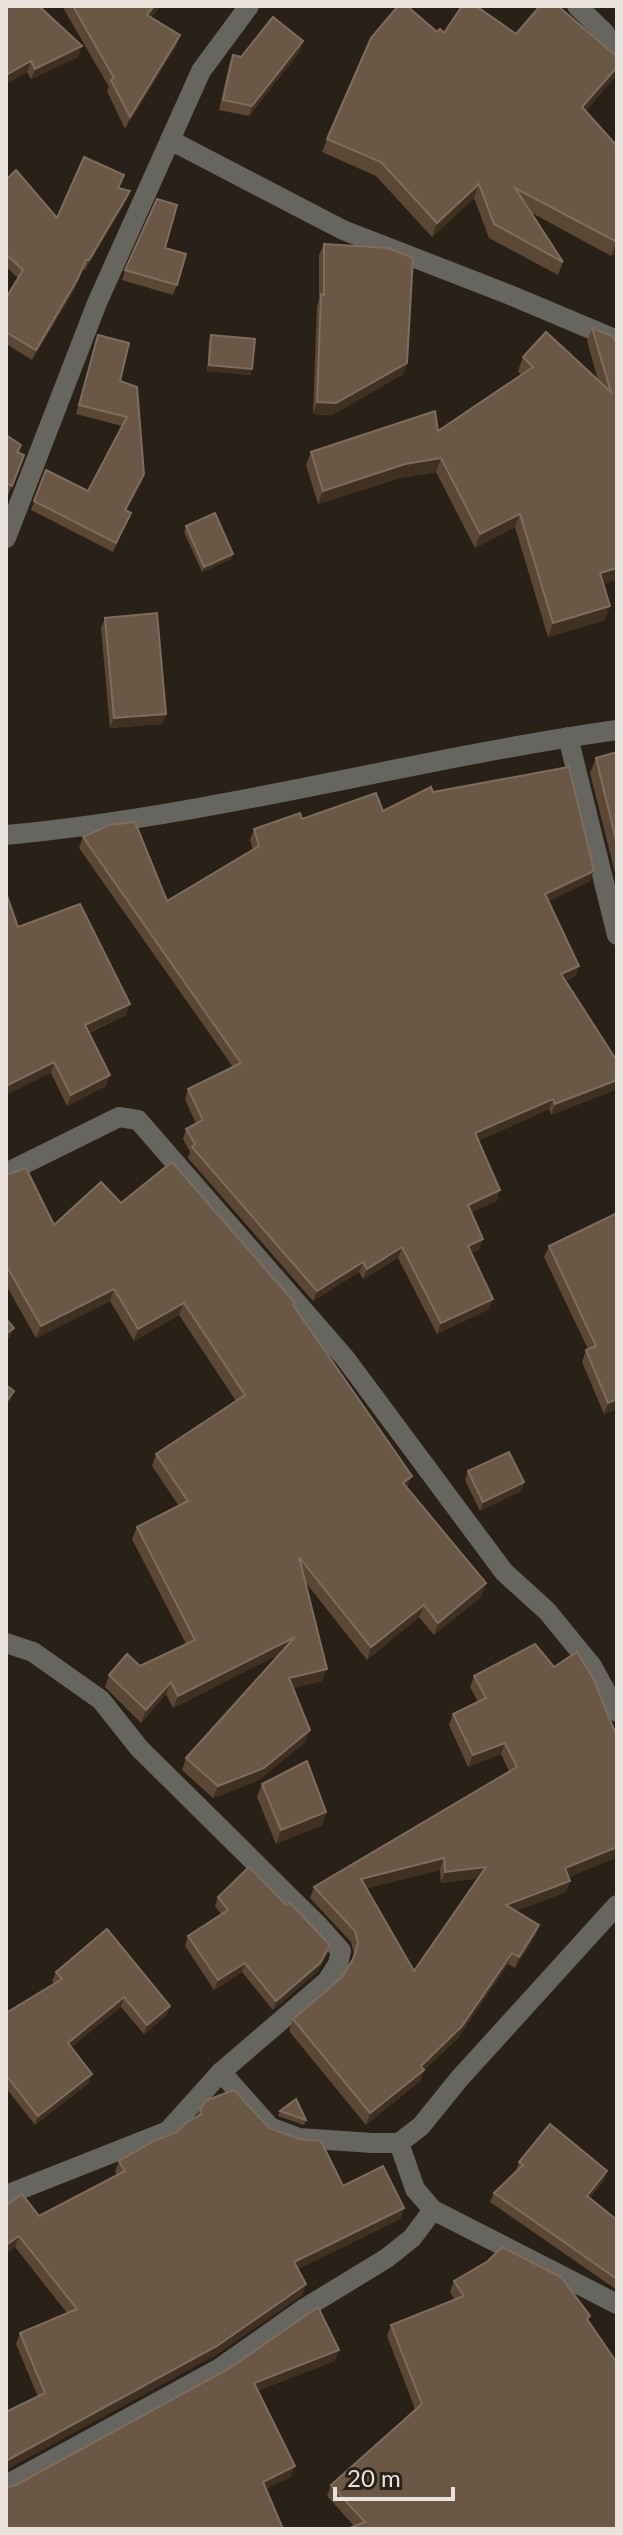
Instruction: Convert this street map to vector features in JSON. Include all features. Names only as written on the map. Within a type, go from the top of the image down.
[{"type":"street","points":[[6,538],[97,303],[201,71],[249,6]]},
{"type":"street","points":[[577,6],[604,32],[617,52]]},
{"type":"street","points":[[170,140],[343,230],[617,340]]},
{"type":"street","points":[[6,835],[108,823],[617,730]]},
{"type":"street","points":[[568,737],[617,935]]},
{"type":"street","points":[[6,1173],[119,1117],[138,1120],[345,1358],[504,1572],[547,1611],[592,1666],[617,1712]]},
{"type":"street","points":[[6,1643],[33,1652],[101,1700],[139,1748],[341,1951],[338,1964],[327,1981],[221,2072],[168,2131],[6,2195]]},
{"type":"street","points":[[221,2072],[270,2127],[299,2138],[399,2143],[421,2126],[459,2079],[617,1905]]},
{"type":"street","points":[[399,2143],[415,2189],[433,2210],[617,2304]]},
{"type":"street","points":[[6,2485],[220,2368],[305,2308],[387,2258],[412,2238],[433,2210]]},
{"type":"building","points":[[6,6],[39,6],[82,46],[35,69],[31,61],[6,75]]},
{"type":"building","points":[[73,6],[154,6],[147,15],[180,35],[130,117],[111,80],[114,78]]},
{"type":"building","points":[[398,6],[407,6],[437,32],[440,29],[444,33],[462,6],[476,6],[516,34],[540,6],[558,6],[617,57],[617,67],[582,107],[617,146],[617,242],[515,188],[563,262],[494,224],[479,184],[437,223],[381,162],[327,139],[371,38]]},
{"type":"building","points":[[273,17],[303,41],[252,106],[223,100],[233,55],[241,57]]},
{"type":"building","points":[[84,157],[124,175],[118,188],[130,191],[89,260],[86,260],[36,350],[6,332],[6,298],[23,270],[6,254],[6,180],[16,170],[57,218]]},
{"type":"building","points":[[157,199],[177,205],[165,248],[186,254],[177,285],[125,270]]},
{"type":"building","points":[[324,244],[388,248],[413,258],[407,363],[336,403],[317,402]]},
{"type":"building","points":[[592,328],[612,336],[617,344],[617,568],[600,573],[610,606],[553,623],[520,514],[480,534],[441,458],[405,464],[323,491],[311,452],[435,411],[438,431],[533,367],[523,357],[546,332],[611,392]]},
{"type":"building","points":[[98,335],[129,343],[120,381],[137,387],[144,474],[125,510],[131,513],[116,543],[34,501],[46,470],[88,491],[127,417],[79,405]]},
{"type":"building","points":[[211,335],[255,339],[252,369],[209,365]]},
{"type":"building","points":[[6,435],[21,445],[17,452],[24,455],[12,486],[6,483]]},
{"type":"building","points":[[215,513],[233,554],[204,567],[186,526]]},
{"type":"building","points":[[157,613],[166,714],[114,718],[105,618]]},
{"type":"building","points":[[617,752],[617,844],[596,758]]},
{"type":"building","points":[[569,767],[594,871],[545,894],[579,966],[561,974],[617,1061],[617,1080],[555,1104],[553,1099],[475,1133],[500,1190],[468,1205],[483,1239],[468,1246],[493,1299],[441,1323],[402,1247],[367,1269],[363,1262],[317,1291],[192,1147],[195,1144],[186,1129],[203,1120],[188,1089],[241,1063],[83,837],[109,825],[135,822],[167,901],[259,846],[254,829],[300,813],[302,819],[376,793],[383,811],[431,787],[433,792]]},
{"type":"building","points":[[6,893],[18,927],[80,904],[130,1004],[85,1025],[110,1075],[71,1095],[54,1062],[6,1086]]},
{"type":"building","points":[[172,1162],[295,1303],[293,1305],[412,1476],[403,1483],[486,1583],[438,1623],[424,1605],[371,1647],[299,1557],[327,1669],[289,1678],[310,1730],[264,1768],[218,1786],[186,1758],[295,1637],[178,1696],[171,1682],[146,1710],[109,1675],[127,1654],[140,1666],[195,1640],[137,1527],[188,1501],[156,1454],[245,1395],[184,1303],[138,1329],[114,1289],[41,1326],[6,1265],[6,1173],[26,1168],[54,1225],[101,1182],[121,1203]]},
{"type":"building","points":[[617,1213],[617,1399],[608,1403],[586,1350],[596,1346],[549,1246]]},
{"type":"building","points":[[6,1319],[14,1328],[6,1334]]},
{"type":"building","points":[[6,1385],[14,1391],[6,1402]]},
{"type":"building","points":[[509,1452],[524,1482],[483,1502],[468,1471]]},
{"type":"building","points":[[535,1644],[554,1667],[577,1652],[593,1678],[617,1737],[617,1847],[565,1868],[570,1881],[506,1905],[539,1925],[519,1957],[512,1953],[462,2026],[421,2066],[424,2070],[370,2113],[293,2019],[342,1977],[358,1943],[355,1931],[314,1887],[517,1767],[505,1743],[473,1755],[453,1714],[486,1698],[474,1676]],"holes":[[[444,1858],[445,1872],[486,1867],[414,1971],[361,1879]]]},
{"type":"building","points":[[307,1761],[326,1812],[281,1830],[262,1784]]},
{"type":"building","points":[[249,1867],[286,1905],[290,1903],[330,1945],[320,1963],[276,2001],[245,1963],[218,1980],[188,1936],[228,1910],[218,1897]]},
{"type":"building","points":[[107,1929],[170,2006],[147,2025],[124,1997],[68,2043],[92,2074],[38,2116],[6,2075],[6,2013],[62,1979],[56,1972]]},
{"type":"building","points":[[234,2090],[269,2128],[299,2139],[321,2141],[343,2186],[383,2166],[404,2208],[294,2262],[306,2284],[217,2346],[6,2461],[6,2412],[45,2393],[20,2333],[77,2309],[19,2236],[6,2245],[6,2206],[22,2194],[39,2216],[125,2171],[119,2161],[177,2132],[202,2114],[200,2109],[207,2100]]},
{"type":"building","points":[[296,2099],[306,2120],[280,2111]]},
{"type":"building","points":[[550,2124],[607,2171],[587,2196],[617,2220],[617,2279],[494,2193],[523,2165],[519,2162]]},
{"type":"building","points":[[502,2247],[561,2277],[590,2316],[587,2319],[617,2363],[617,2529],[347,2529],[365,2522],[331,2485],[422,2404],[391,2325],[464,2296],[454,2281],[488,2261]]},
{"type":"building","points":[[318,2307],[339,2350],[254,2383],[295,2466],[263,2482],[283,2529],[6,2529],[6,2486],[16,2485],[230,2368]]}]
